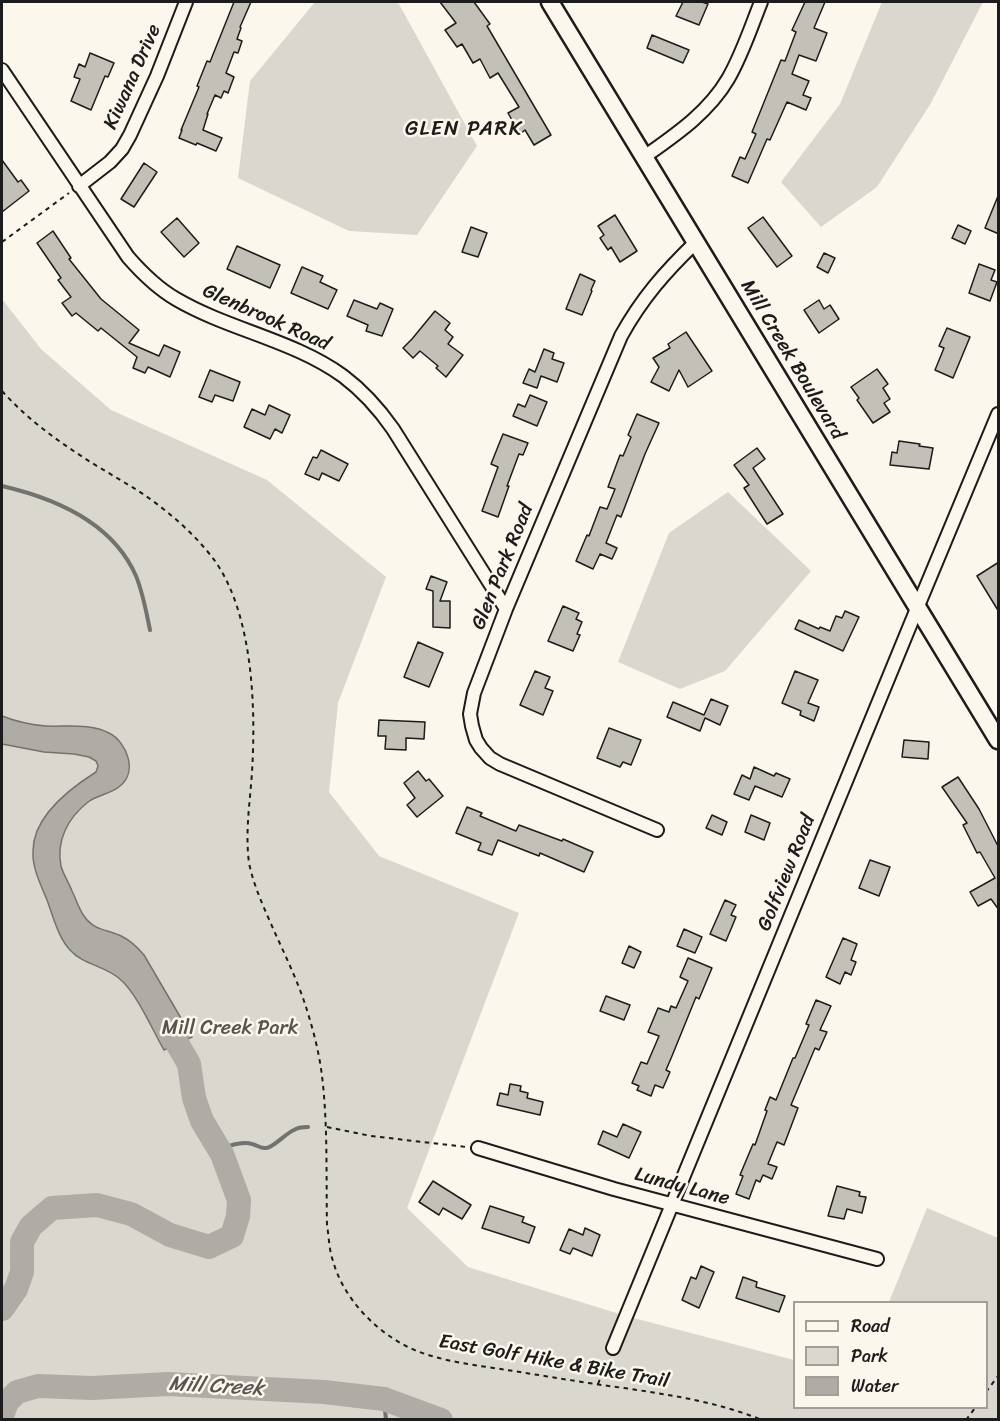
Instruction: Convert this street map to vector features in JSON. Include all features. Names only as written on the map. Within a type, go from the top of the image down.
[{"type":"street","name":"Kiwana Drive","points":[[79,186],[110,162],[126,142],[157,76],[186,2]]},
{"type":"street","name":"Mill Creek Boulevard","points":[[550,2],[999,740]]},
{"type":"street","points":[[644,158],[688,126],[719,93],[735,67],[761,2]]},
{"type":"street","name":"Glenbrook Road","points":[[2,70],[128,257],[143,274],[160,289],[192,308],[316,360],[343,376],[366,396],[393,429],[507,609]]},
{"type":"street","name":"Glen Park Road","points":[[657,830],[490,758],[481,748],[472,726],[471,706],[507,609],[621,336],[635,311],[653,287],[696,242]]},
{"type":"street","name":"Golfview Road","points":[[613,1348],[999,414]]},
{"type":"street","name":"Lundy Lane","points":[[478,1148],[614,1189],[877,1259]]},
{"type":"path","points":[[2,242],[79,186]]},
{"type":"path","name":"East Golf Hike & Bike Trail","points":[[2,391],[16,408],[36,424],[92,463],[139,491],[167,512],[205,548],[230,589],[239,613],[247,650],[251,687],[253,749],[246,832],[249,863],[257,891],[294,976],[310,1021],[322,1074],[326,1127],[327,1225],[333,1262],[350,1297],[376,1324],[404,1345],[424,1353],[462,1363],[674,1396],[736,1410],[762,1419]]},
{"type":"path","points":[[326,1127],[371,1136],[478,1148]]},
{"type":"path","points":[[598,1384],[613,1348]]},
{"type":"path","points":[[988,1391],[999,1376]]},
{"type":"green space","points":[[315,2],[394,2],[399,4],[477,146],[417,235],[349,231],[238,178],[250,81]]},
{"type":"green space","points":[[882,2],[983,2],[931,103],[877,187],[821,227],[781,182],[840,104]]},
{"type":"green space","name":"Mill Creek Park","points":[[2,299],[41,349],[111,410],[267,480],[386,577],[338,703],[329,792],[379,856],[519,913],[407,1208],[468,1267],[626,1316],[793,1360],[793,1409],[988,1409],[988,1301],[889,1301],[927,1208],[998,1238],[998,1419],[2,1419]]},
{"type":"green space","points":[[728,492],[811,571],[725,671],[680,689],[618,662],[669,533]]},
{"type":"water","points":[[2,716],[35,725],[94,728],[109,733],[121,743],[129,765],[125,780],[116,789],[88,802],[69,822],[60,847],[61,866],[84,916],[97,928],[118,934],[142,952],[192,1037],[164,1050],[139,1003],[127,986],[115,975],[75,955],[62,939],[35,870],[33,851],[35,839],[39,827],[54,805],[96,772],[98,766],[96,761],[89,757],[2,744]]},
{"type":"building","points":[[234,2],[251,2],[240,27],[237,39],[242,41],[238,53],[234,52],[226,73],[234,77],[228,93],[224,91],[221,98],[215,95],[203,130],[222,138],[216,151],[179,138],[207,61],[210,62]]},
{"type":"building","points":[[440,2],[474,2],[490,24],[487,26],[551,135],[534,145],[525,130],[520,134],[508,113],[519,107],[498,73],[490,78],[480,59],[473,63],[462,44],[457,47],[445,30],[456,23]]},
{"type":"building","points":[[683,2],[708,4],[699,25],[676,16]]},
{"type":"building","points":[[805,2],[825,2],[814,28],[827,33],[816,61],[799,55],[792,74],[809,81],[803,95],[811,98],[806,110],[787,102],[770,140],[767,139],[748,183],[732,176],[740,157],[745,159],[756,134],[752,132],[781,60],[785,61],[796,32],[792,30]]},
{"type":"building","points":[[652,35],[689,50],[683,63],[647,48]]},
{"type":"building","points":[[90,53],[114,63],[108,77],[105,76],[91,110],[71,101],[80,79],[74,77],[79,64],[85,67]]},
{"type":"building","points":[[2,160],[18,182],[21,180],[29,191],[2,212]]},
{"type":"building","points":[[144,163],[157,172],[134,207],[121,199]]},
{"type":"building","points":[[999,196],[999,234],[985,228]]},
{"type":"building","points":[[615,215],[637,251],[620,262],[611,247],[608,250],[600,238],[604,235],[598,226]]},
{"type":"building","points":[[763,217],[792,256],[777,267],[748,228]]},
{"type":"building","points":[[177,218],[199,243],[184,257],[161,232]]},
{"type":"building","points":[[958,225],[971,231],[965,244],[952,238]]},
{"type":"building","points":[[471,227],[487,233],[478,257],[462,252]]},
{"type":"building","points":[[53,231],[71,258],[69,259],[101,299],[139,330],[129,343],[159,356],[164,345],[180,352],[170,377],[148,367],[145,373],[133,368],[137,357],[101,328],[98,331],[76,313],[72,316],[62,303],[71,297],[58,280],[61,278],[37,243]]},
{"type":"building","points":[[237,246],[280,265],[270,288],[227,269]]},
{"type":"building","points":[[824,253],[835,258],[828,273],[817,267]]},
{"type":"building","points":[[979,264],[995,270],[991,280],[997,282],[990,301],[969,293]]},
{"type":"building","points":[[302,267],[323,276],[320,282],[337,290],[328,309],[291,293]]},
{"type":"building","points":[[580,274],[595,281],[582,315],[566,309]]},
{"type":"building","points":[[354,300],[377,309],[380,303],[393,309],[382,336],[366,331],[368,325],[347,316]]},
{"type":"building","points":[[819,300],[824,309],[830,305],[839,319],[819,333],[804,310]]},
{"type":"building","points":[[435,311],[450,323],[445,330],[453,337],[448,344],[463,355],[446,377],[436,368],[438,366],[420,351],[413,358],[403,348]]},
{"type":"building","points":[[947,328],[970,337],[953,378],[935,370],[944,348],[939,346]]},
{"type":"building","points":[[686,332],[712,371],[688,387],[679,370],[669,391],[651,382],[659,367],[653,358],[670,348],[668,344]]},
{"type":"building","points":[[544,349],[554,353],[552,359],[564,363],[557,382],[541,376],[537,388],[523,383],[529,369],[535,372]]},
{"type":"building","points":[[877,369],[888,384],[883,388],[890,399],[884,403],[890,412],[873,423],[851,387]]},
{"type":"building","points":[[210,370],[240,382],[233,401],[215,395],[212,402],[199,397]]},
{"type":"building","points":[[530,395],[547,402],[537,426],[513,416],[518,404],[525,407]]},
{"type":"building","points":[[269,405],[290,415],[282,433],[275,429],[270,439],[244,427],[252,409],[265,415]]},
{"type":"building","points":[[637,414],[659,423],[621,517],[617,515],[606,543],[617,548],[612,559],[600,554],[593,569],[576,561],[600,507],[607,509],[615,489],[608,487],[620,455],[623,456],[631,437],[628,435]]},
{"type":"building","points":[[503,434],[528,443],[523,455],[519,454],[498,517],[482,511],[498,467],[491,464]]},
{"type":"building","points":[[899,441],[933,448],[929,469],[890,465],[892,452],[897,453]]},
{"type":"building","points":[[757,448],[765,459],[753,468],[783,514],[767,524],[744,488],[749,485],[734,465]]},
{"type":"building","points":[[321,450],[348,464],[339,481],[322,473],[319,480],[305,474],[313,457],[317,458]]},
{"type":"building","points":[[999,562],[999,612],[977,576]]},
{"type":"building","points":[[431,576],[447,582],[440,601],[450,601],[450,628],[433,627],[433,591],[426,589]]},
{"type":"building","points":[[563,606],[579,613],[576,619],[582,622],[577,634],[580,635],[573,651],[548,641]]},
{"type":"building","points":[[845,611],[859,617],[843,651],[795,629],[799,620],[830,631],[836,616],[842,618]]},
{"type":"building","points":[[418,642],[443,653],[429,687],[404,677]]},
{"type":"building","points":[[535,671],[550,677],[545,688],[553,691],[543,715],[520,705]]},
{"type":"building","points":[[795,671],[818,680],[808,703],[819,707],[814,721],[800,715],[801,711],[782,703]]},
{"type":"building","points":[[711,699],[728,706],[720,725],[705,718],[700,731],[667,717],[673,702],[704,715]]},
{"type":"building","points":[[379,720],[425,722],[424,739],[406,738],[406,750],[385,749],[386,736],[378,736]]},
{"type":"building","points":[[609,728],[641,740],[631,765],[623,762],[620,767],[597,758]]},
{"type":"building","points":[[904,740],[929,742],[928,759],[902,757]]},
{"type":"building","points":[[754,767],[774,776],[776,773],[790,779],[782,797],[755,786],[749,800],[734,794],[742,775],[750,779]]},
{"type":"building","points":[[418,771],[426,781],[429,779],[443,796],[417,817],[407,805],[415,798],[404,783]]},
{"type":"building","points":[[958,777],[979,809],[999,848],[999,910],[991,899],[978,906],[970,892],[995,878],[980,852],[977,853],[963,825],[967,823],[942,787]]},
{"type":"building","points":[[467,807],[482,813],[480,816],[516,831],[519,825],[562,841],[563,839],[593,852],[584,872],[540,853],[539,856],[498,840],[492,855],[478,850],[481,843],[456,833]]},
{"type":"building","points":[[712,815],[727,822],[722,835],[706,828]]},
{"type":"building","points":[[751,815],[770,823],[764,840],[745,832]]},
{"type":"building","points":[[870,860],[890,867],[879,896],[859,888]]},
{"type":"building","points":[[725,900],[736,905],[731,915],[736,917],[726,941],[710,934]]},
{"type":"building","points":[[684,929],[702,937],[695,953],[677,946]]},
{"type":"building","points":[[843,938],[857,944],[851,960],[856,962],[851,975],[845,972],[840,984],[826,977]]},
{"type":"building","points":[[629,946],[641,952],[634,968],[622,963]]},
{"type":"building","points":[[688,958],[712,968],[699,999],[696,997],[666,1070],[670,1072],[663,1088],[655,1085],[651,1096],[637,1090],[639,1086],[632,1083],[641,1062],[647,1064],[659,1036],[648,1032],[658,1008],[669,1012],[671,1006],[676,1008],[688,981],[680,977]]},
{"type":"building","points":[[606,996],[630,1005],[624,1020],[600,1011]]},
{"type":"building","points":[[816,1000],[831,1006],[820,1030],[827,1032],[819,1050],[815,1048],[791,1105],[798,1108],[784,1145],[777,1142],[768,1164],[777,1167],[772,1179],[763,1175],[760,1182],[756,1180],[749,1199],[736,1194],[743,1176],[740,1175],[753,1144],[755,1145],[770,1097],[776,1100],[793,1058],[795,1058],[809,1025],[806,1024]]},
{"type":"building","points":[[510,1084],[521,1086],[520,1091],[528,1093],[527,1098],[543,1102],[540,1115],[497,1105],[500,1093],[508,1095]]},
{"type":"building","points":[[623,1124],[641,1132],[629,1158],[598,1144],[603,1131],[617,1137]]},
{"type":"building","points":[[433,1181],[471,1205],[462,1219],[443,1208],[439,1215],[419,1202]]},
{"type":"building","points":[[837,1186],[860,1192],[859,1196],[866,1197],[862,1213],[847,1209],[844,1219],[828,1216]]},
{"type":"building","points":[[490,1206],[524,1217],[522,1222],[535,1227],[529,1243],[482,1228]]},
{"type":"building","points":[[585,1228],[600,1235],[592,1256],[573,1248],[570,1254],[560,1250],[569,1229],[583,1235]]},
{"type":"building","points":[[701,1266],[714,1272],[699,1308],[682,1300],[691,1277],[696,1279]]},
{"type":"building","points":[[743,1277],[757,1282],[756,1287],[785,1296],[779,1312],[736,1298]]},
{"type":"waterway","points":[[2,486],[61,506],[97,527],[113,541],[126,557],[136,576],[150,630]]},
{"type":"waterway","name":"Mill Creek","points":[[2,1309],[16,1289],[22,1272],[22,1242],[31,1226],[52,1208],[97,1205],[131,1214],[170,1235],[209,1247],[232,1236],[238,1216],[239,1200],[222,1154],[202,1121],[194,1098],[189,1064],[162,1017]]},
{"type":"waterway","points":[[219,1149],[244,1143],[262,1148],[269,1147],[296,1129],[308,1127]]},
{"type":"waterway","name":"Mill Creek","points":[[2,1416],[7,1402],[17,1392],[38,1386],[92,1388],[168,1384],[324,1392],[384,1399],[441,1420]]},
{"type":"waterway","points":[[384,1399],[386,1420]]},
{"type":"district","name":"GLEN PARK","points":[[464,130]]}]
